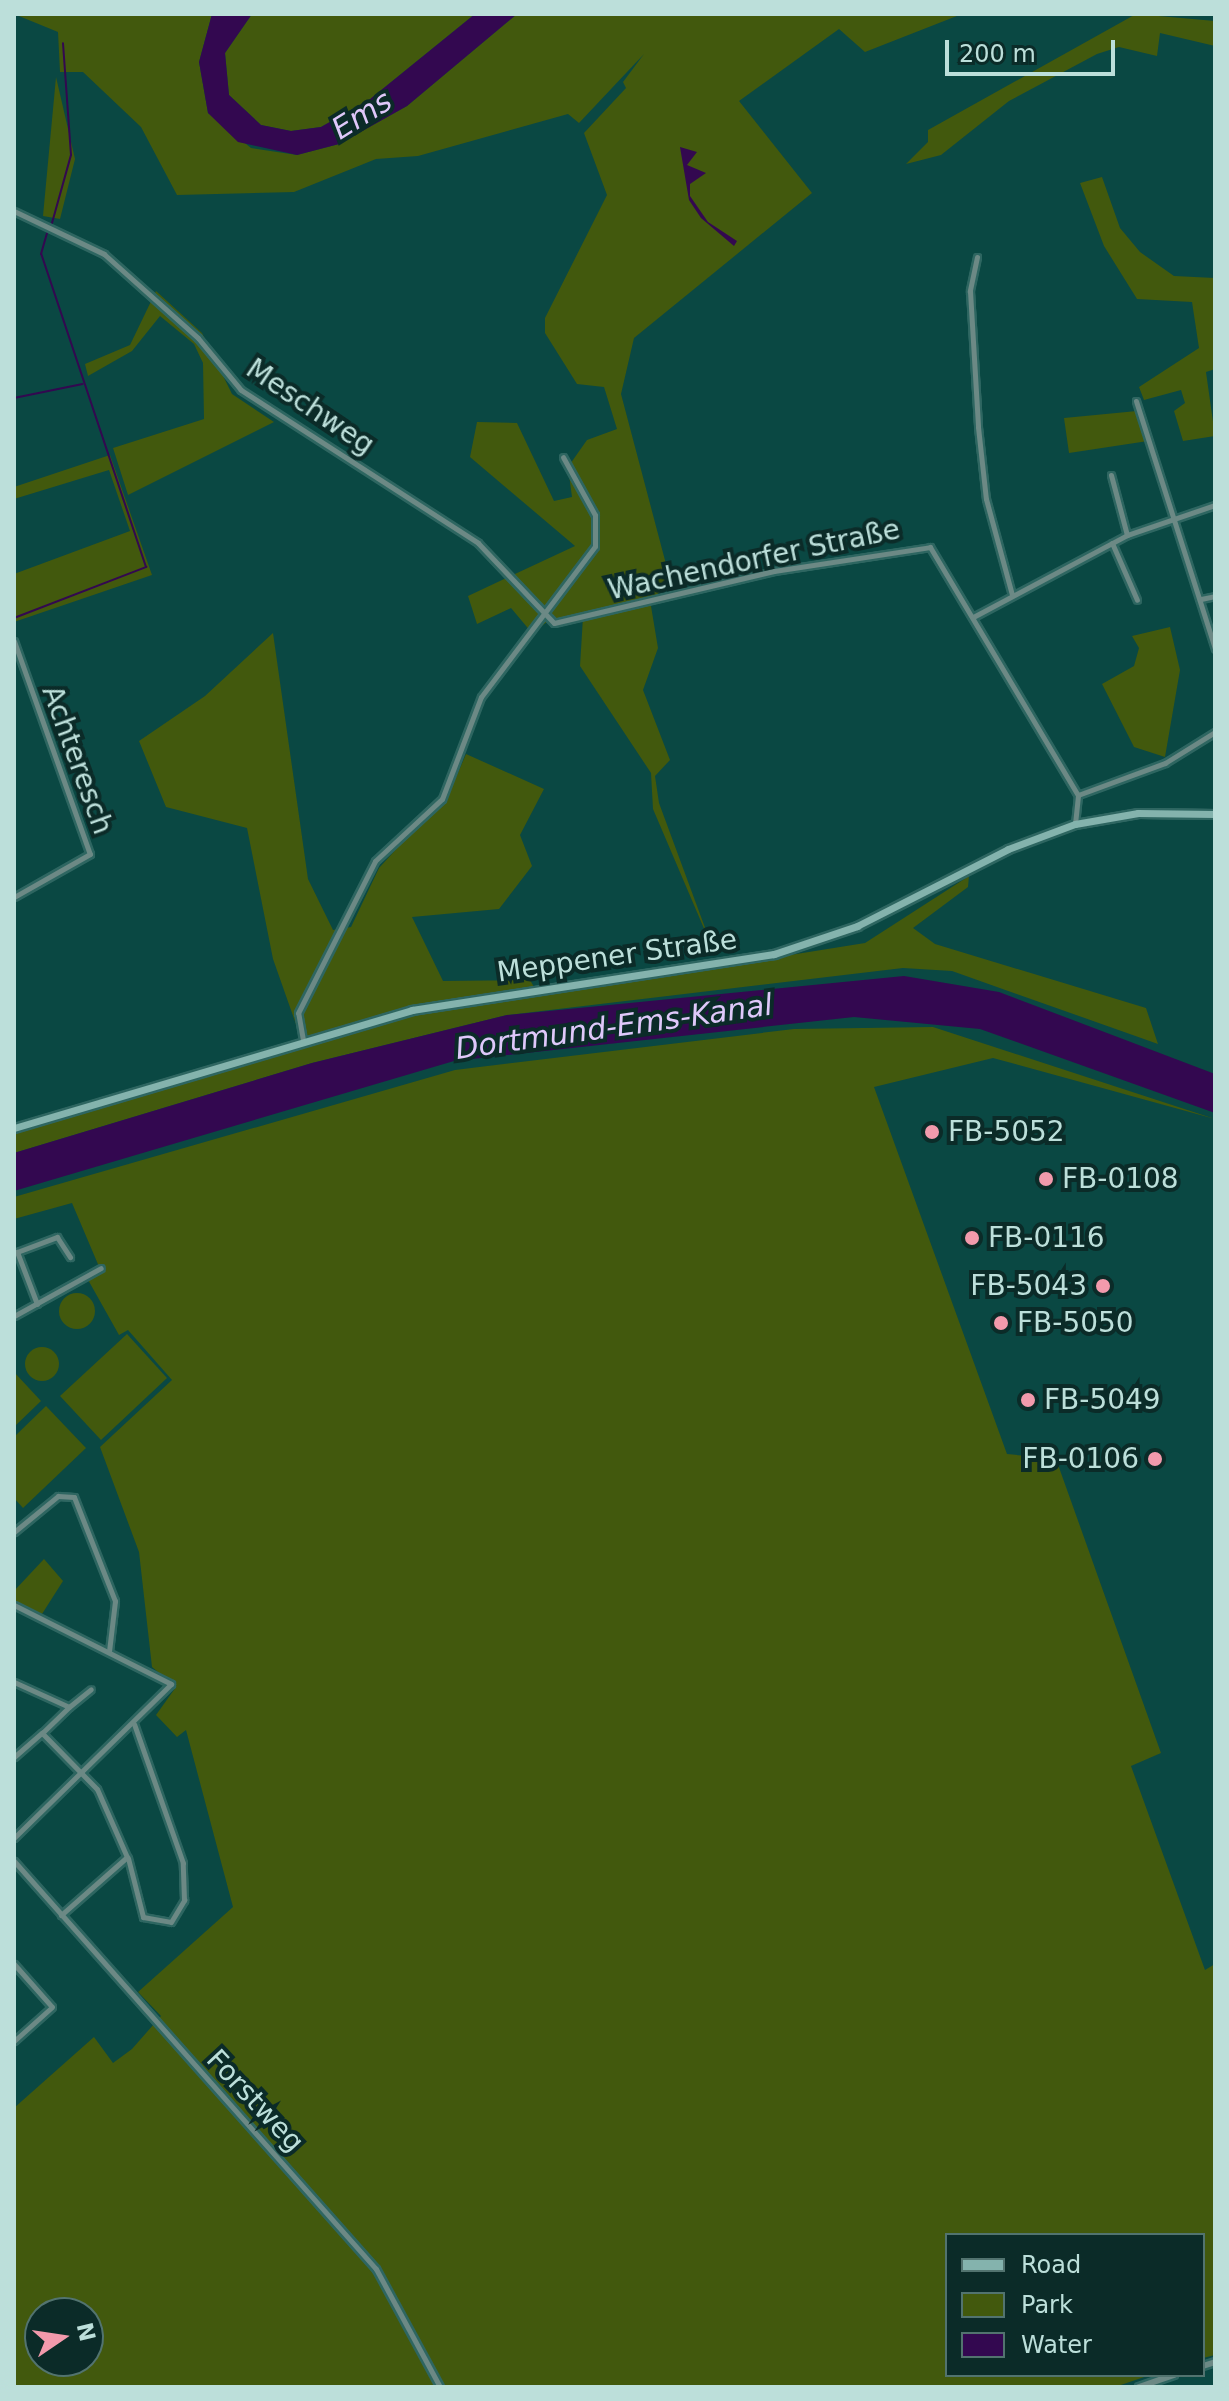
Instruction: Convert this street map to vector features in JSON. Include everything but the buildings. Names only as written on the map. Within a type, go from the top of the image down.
[{"type":"main road","name":"Meppener Straße","points":[[14,1128],[303,1040],[443,1004],[774,954],[857,926],[1008,849],[1075,824],[1138,813],[1215,814]]},
{"type":"street","name":"Meschweg","points":[[14,211],[104,254],[198,338],[241,390],[478,543],[543,613]]},
{"type":"street","points":[[977,257],[970,291],[986,499],[1012,595]]},
{"type":"street","points":[[1136,401],[1177,514],[1215,649]]},
{"type":"street","name":"Wachendorfer Straße","points":[[303,1040],[298,1013],[375,861],[442,799],[481,697],[597,539],[595,515],[563,457]]},
{"type":"street","points":[[1111,475],[1127,535]]},
{"type":"street","points":[[973,617],[1127,535],[1177,514],[1215,505]]},
{"type":"street","points":[[1112,543],[1137,600]]},
{"type":"street","name":"Wachendorfer Straße","points":[[543,613],[568,625],[774,571],[923,545],[936,553],[1078,795]]},
{"type":"street","points":[[1201,599],[1215,596]]},
{"type":"street","name":"Achteresch","points":[[14,641],[90,854],[14,897]]},
{"type":"street","points":[[1075,824],[1078,795],[1165,763],[1215,732]]},
{"type":"street","points":[[37,1304],[15,1260],[23,1247],[57,1237],[70,1257]]},
{"type":"street","points":[[14,1316],[101,1268]]},
{"type":"street","points":[[14,1532],[58,1496],[74,1497],[115,1601],[109,1651]]},
{"type":"street","points":[[14,1605],[171,1684],[85,1776],[14,1838]]},
{"type":"street","points":[[14,1682],[69,1707]]},
{"type":"street","points":[[14,1757],[91,1689]]},
{"type":"street","points":[[42,1733],[85,1776],[127,1857],[143,1917],[171,1922],[184,1900],[181,1850],[134,1724]]},
{"type":"street","points":[[61,1915],[127,1857]]},
{"type":"street","name":"Forstweg","points":[[14,1861],[366,2257],[440,2387]]},
{"type":"street","points":[[14,1964],[52,2007],[14,2041]]},
{"type":"street","points":[[1139,2387],[1168,2377]]},
{"type":"green space","points":[[14,14],[212,14],[199,62],[208,113],[251,148],[297,155],[339,144],[407,106],[517,14],[962,14],[865,52],[839,29],[739,101],[812,193],[634,338],[621,394],[671,583],[650,600],[658,648],[643,690],[670,760],[655,776],[659,803],[714,952],[653,809],[651,773],[580,666],[583,617],[561,622],[533,601],[547,622],[532,633],[511,608],[477,624],[468,596],[575,546],[470,457],[477,422],[517,423],[554,501],[572,497],[568,467],[587,440],[617,429],[604,387],[577,384],[545,333],[545,318],[607,195],[584,133],[626,88],[623,82],[644,54],[579,123],[568,114],[418,156],[376,159],[294,192],[177,195],[141,127],[83,72],[60,72],[58,32]]},
{"type":"green space","points":[[252,14],[475,14],[369,100],[321,127],[291,131],[261,125],[229,95],[225,53]]},
{"type":"green space","points":[[1136,14],[1215,21],[1215,46],[1160,33],[1157,56],[1119,47],[1097,54],[1009,101],[941,155],[906,164],[928,142],[928,130]]},
{"type":"green space","points":[[56,77],[75,159],[60,219],[43,216]]},
{"type":"green space","points":[[1102,177],[1120,228],[1140,252],[1174,276],[1215,278],[1215,369],[1206,372],[1215,436],[1183,441],[1174,411],[1185,403],[1181,390],[1144,400],[1139,387],[1199,348],[1192,302],[1137,299],[1104,246],[1080,183]]},
{"type":"green space","points":[[156,291],[202,333],[232,394],[274,422],[128,495],[113,448],[204,419],[203,363],[194,344],[160,316],[132,351],[88,376],[85,364],[130,345]]},
{"type":"green space","points":[[1137,411],[1148,441],[1069,453],[1064,418]]},
{"type":"green space","points":[[110,455],[152,575],[14,622],[14,574],[130,531],[109,470],[14,499],[14,487]]},
{"type":"green space","points":[[1170,627],[1180,670],[1165,757],[1134,747],[1102,684],[1134,666],[1139,648],[1132,636]]},
{"type":"green space","points":[[273,633],[308,879],[333,930],[351,927],[379,868],[451,789],[466,754],[544,789],[520,835],[532,866],[499,909],[412,917],[443,981],[530,980],[538,994],[553,993],[865,943],[969,876],[968,887],[913,928],[935,944],[1146,1008],[1158,1044],[952,971],[903,968],[507,1015],[312,1063],[14,1153],[14,1134],[304,1047],[273,959],[247,828],[166,807],[139,741],[205,696]]},
{"type":"green space","points":[[933,1027],[1215,1119],[993,1058],[874,1087],[1007,1454],[1056,1459],[1161,1753],[1131,1766],[1205,1970],[1215,1964],[1215,2355],[1205,2358],[1205,2233],[945,2233],[945,2377],[1144,2377],[1115,2387],[14,2387],[14,2108],[94,2037],[113,2063],[132,2049],[161,2016],[138,1992],[233,1907],[186,1730],[177,1737],[156,1715],[176,1687],[152,1667],[139,1552],[100,1447],[172,1380],[128,1330],[119,1335],[87,1278],[100,1269],[72,1203],[14,1219],[14,1197],[455,1070],[794,1029]]},
{"type":"green space","points":[[77,1293],[90,1298],[95,1311],[90,1324],[77,1329],[64,1324],[59,1311],[64,1298]]},
{"type":"green space","points":[[127,1334],[167,1378],[101,1440],[60,1396]]},
{"type":"green space","points":[[42,1347],[54,1352],[59,1364],[54,1376],[42,1381],[30,1376],[25,1364],[30,1352]]},
{"type":"green space","points":[[14,1372],[41,1401],[14,1427]]},
{"type":"green space","points":[[46,1406],[86,1448],[23,1508],[14,1498],[14,1437]]},
{"type":"green space","points":[[44,1559],[63,1581],[42,1614],[14,1601],[14,1591]]},
{"type":"water","name":"Ems","points":[[212,14],[252,14],[225,53],[229,95],[261,125],[291,131],[321,127],[369,100],[475,14],[517,14],[407,106],[339,144],[297,155],[238,142],[208,113],[199,62]]},
{"type":"water","points":[[680,147],[697,152],[687,165],[706,173],[690,184],[690,196],[708,222],[737,241],[734,246],[701,218],[689,200]]},
{"type":"water","name":"Dortmund-Ems-Kanal","points":[[904,976],[999,992],[1215,1074],[1215,1113],[980,1029],[854,1017],[454,1061],[14,1191],[14,1153],[312,1063],[507,1015]]},
{"type":"waterway","points":[[52,223],[71,155],[63,43]]},
{"type":"waterway","points":[[14,618],[146,567],[41,254],[48,230]]},
{"type":"waterway","points":[[14,398],[83,384]]},
{"type":"place","name":"FB-5052","points":[[932,1132]]},
{"type":"place","name":"FB-0108","points":[[1046,1179]]},
{"type":"place","name":"FB-0116","points":[[972,1238]]},
{"type":"place","name":"FB-5043","points":[[1103,1286]]},
{"type":"place","name":"FB-5050","points":[[1001,1323]]},
{"type":"place","name":"FB-5049","points":[[1028,1400]]},
{"type":"place","name":"FB-0106","points":[[1155,1459]]}]
